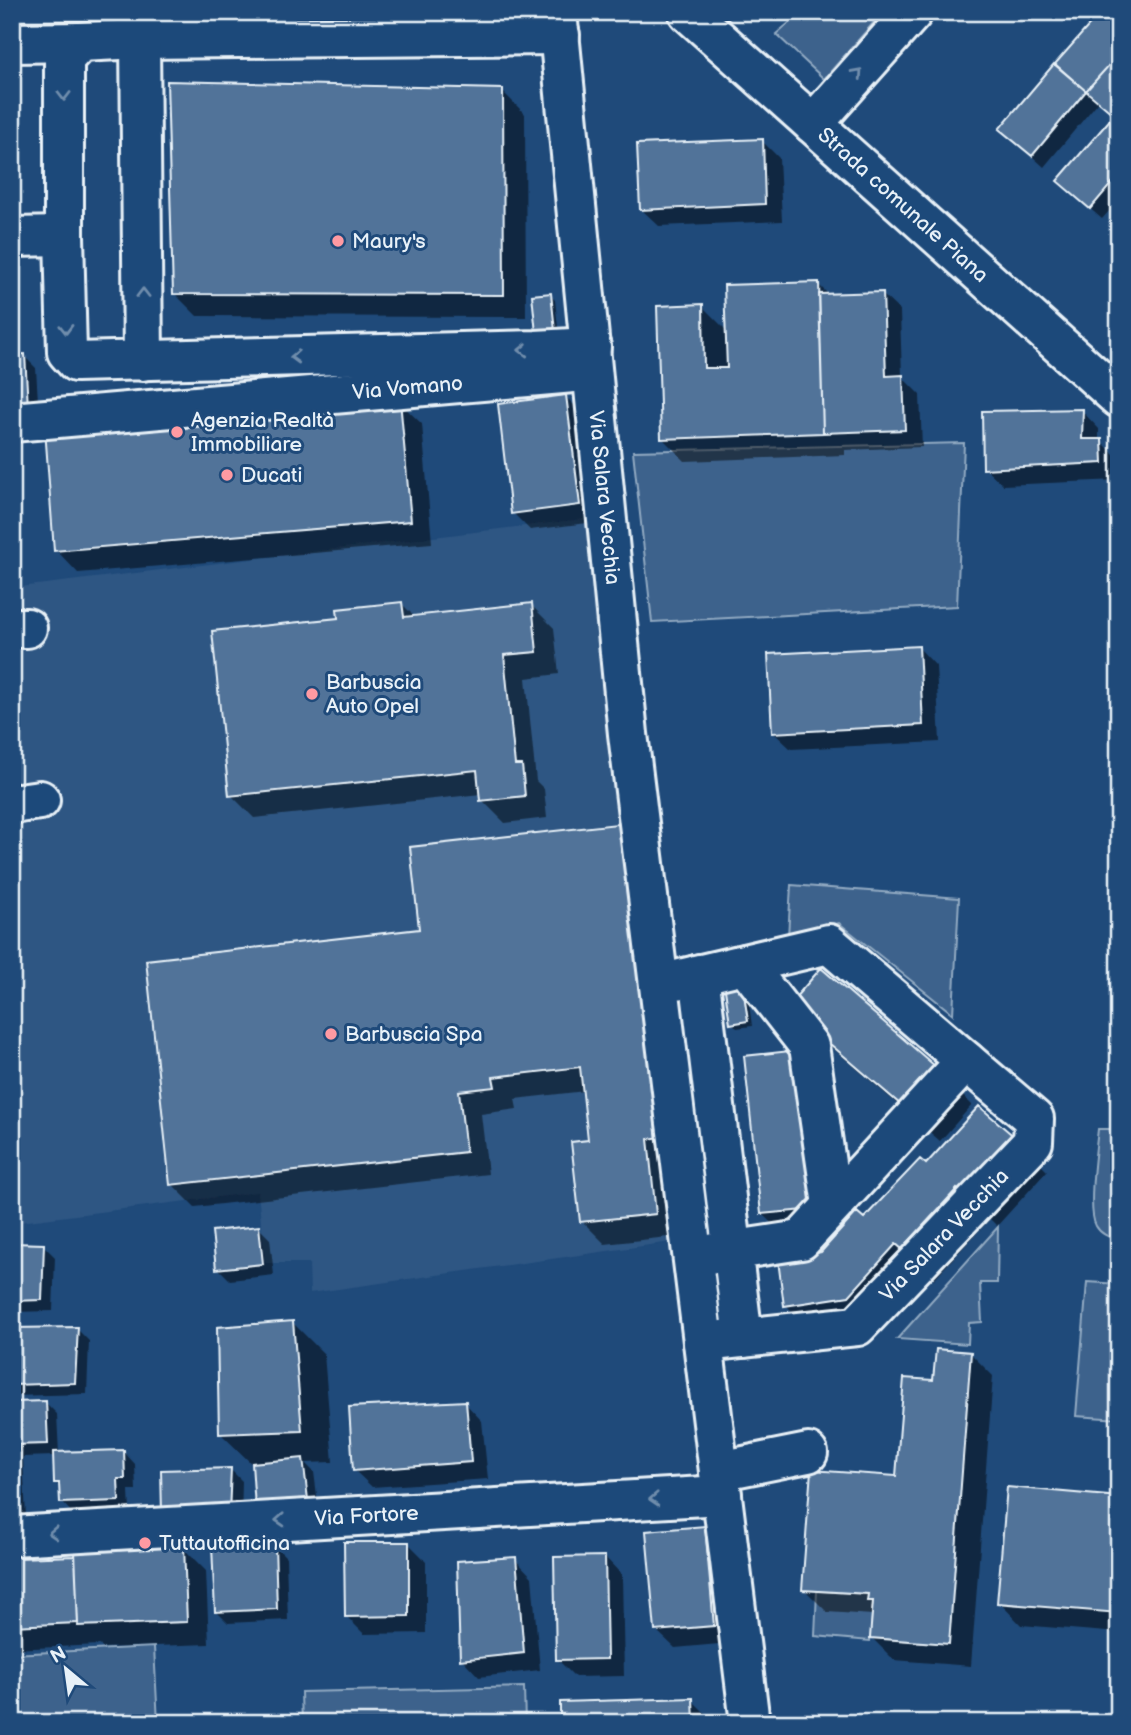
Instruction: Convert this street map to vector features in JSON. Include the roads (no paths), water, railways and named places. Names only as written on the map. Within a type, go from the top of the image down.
[{"type":"street","name":"Strada comunale Piana","points":[[688,12],[1119,398]]},
{"type":"street","points":[[813,124],[913,12]]},
{"type":"street","points":[[12,43],[559,24]]},
{"type":"street","name":"Via Salara Vecchia","points":[[559,24],[628,734],[750,1723]]},
{"type":"street","points":[[140,39],[143,361]]},
{"type":"street","points":[[80,42],[64,59],[67,352],[76,362],[592,359]]},
{"type":"street","points":[[12,237],[64,236]]},
{"type":"street","name":"Via Vomano","points":[[12,422],[592,359]]},
{"type":"street","name":"Via Salara Vecchia","points":[[659,984],[829,944],[1034,1119],[1033,1142],[857,1326],[703,1342]]},
{"type":"street","points":[[745,964],[810,1046],[832,1205]]},
{"type":"street","points":[[699,974],[743,1338]]},
{"type":"street","points":[[693,1257],[801,1240],[965,1061]]},
{"type":"street","name":"Via Fortore","points":[[12,1536],[721,1483],[807,1453]]},
{"type":"place","name":"Maury's","points":[[338,241]]},
{"type":"place","name":"Agenzia Realtà Immobiliare","points":[[177,432]]},
{"type":"place","name":"Ducati","points":[[227,475]]},
{"type":"place","name":"Barbuscia Auto Opel","points":[[312,694]]},
{"type":"place","name":"Barbuscia Spa","points":[[331,1034]]},
{"type":"place","name":"Tuttautofficina","points":[[145,1543]]}]
